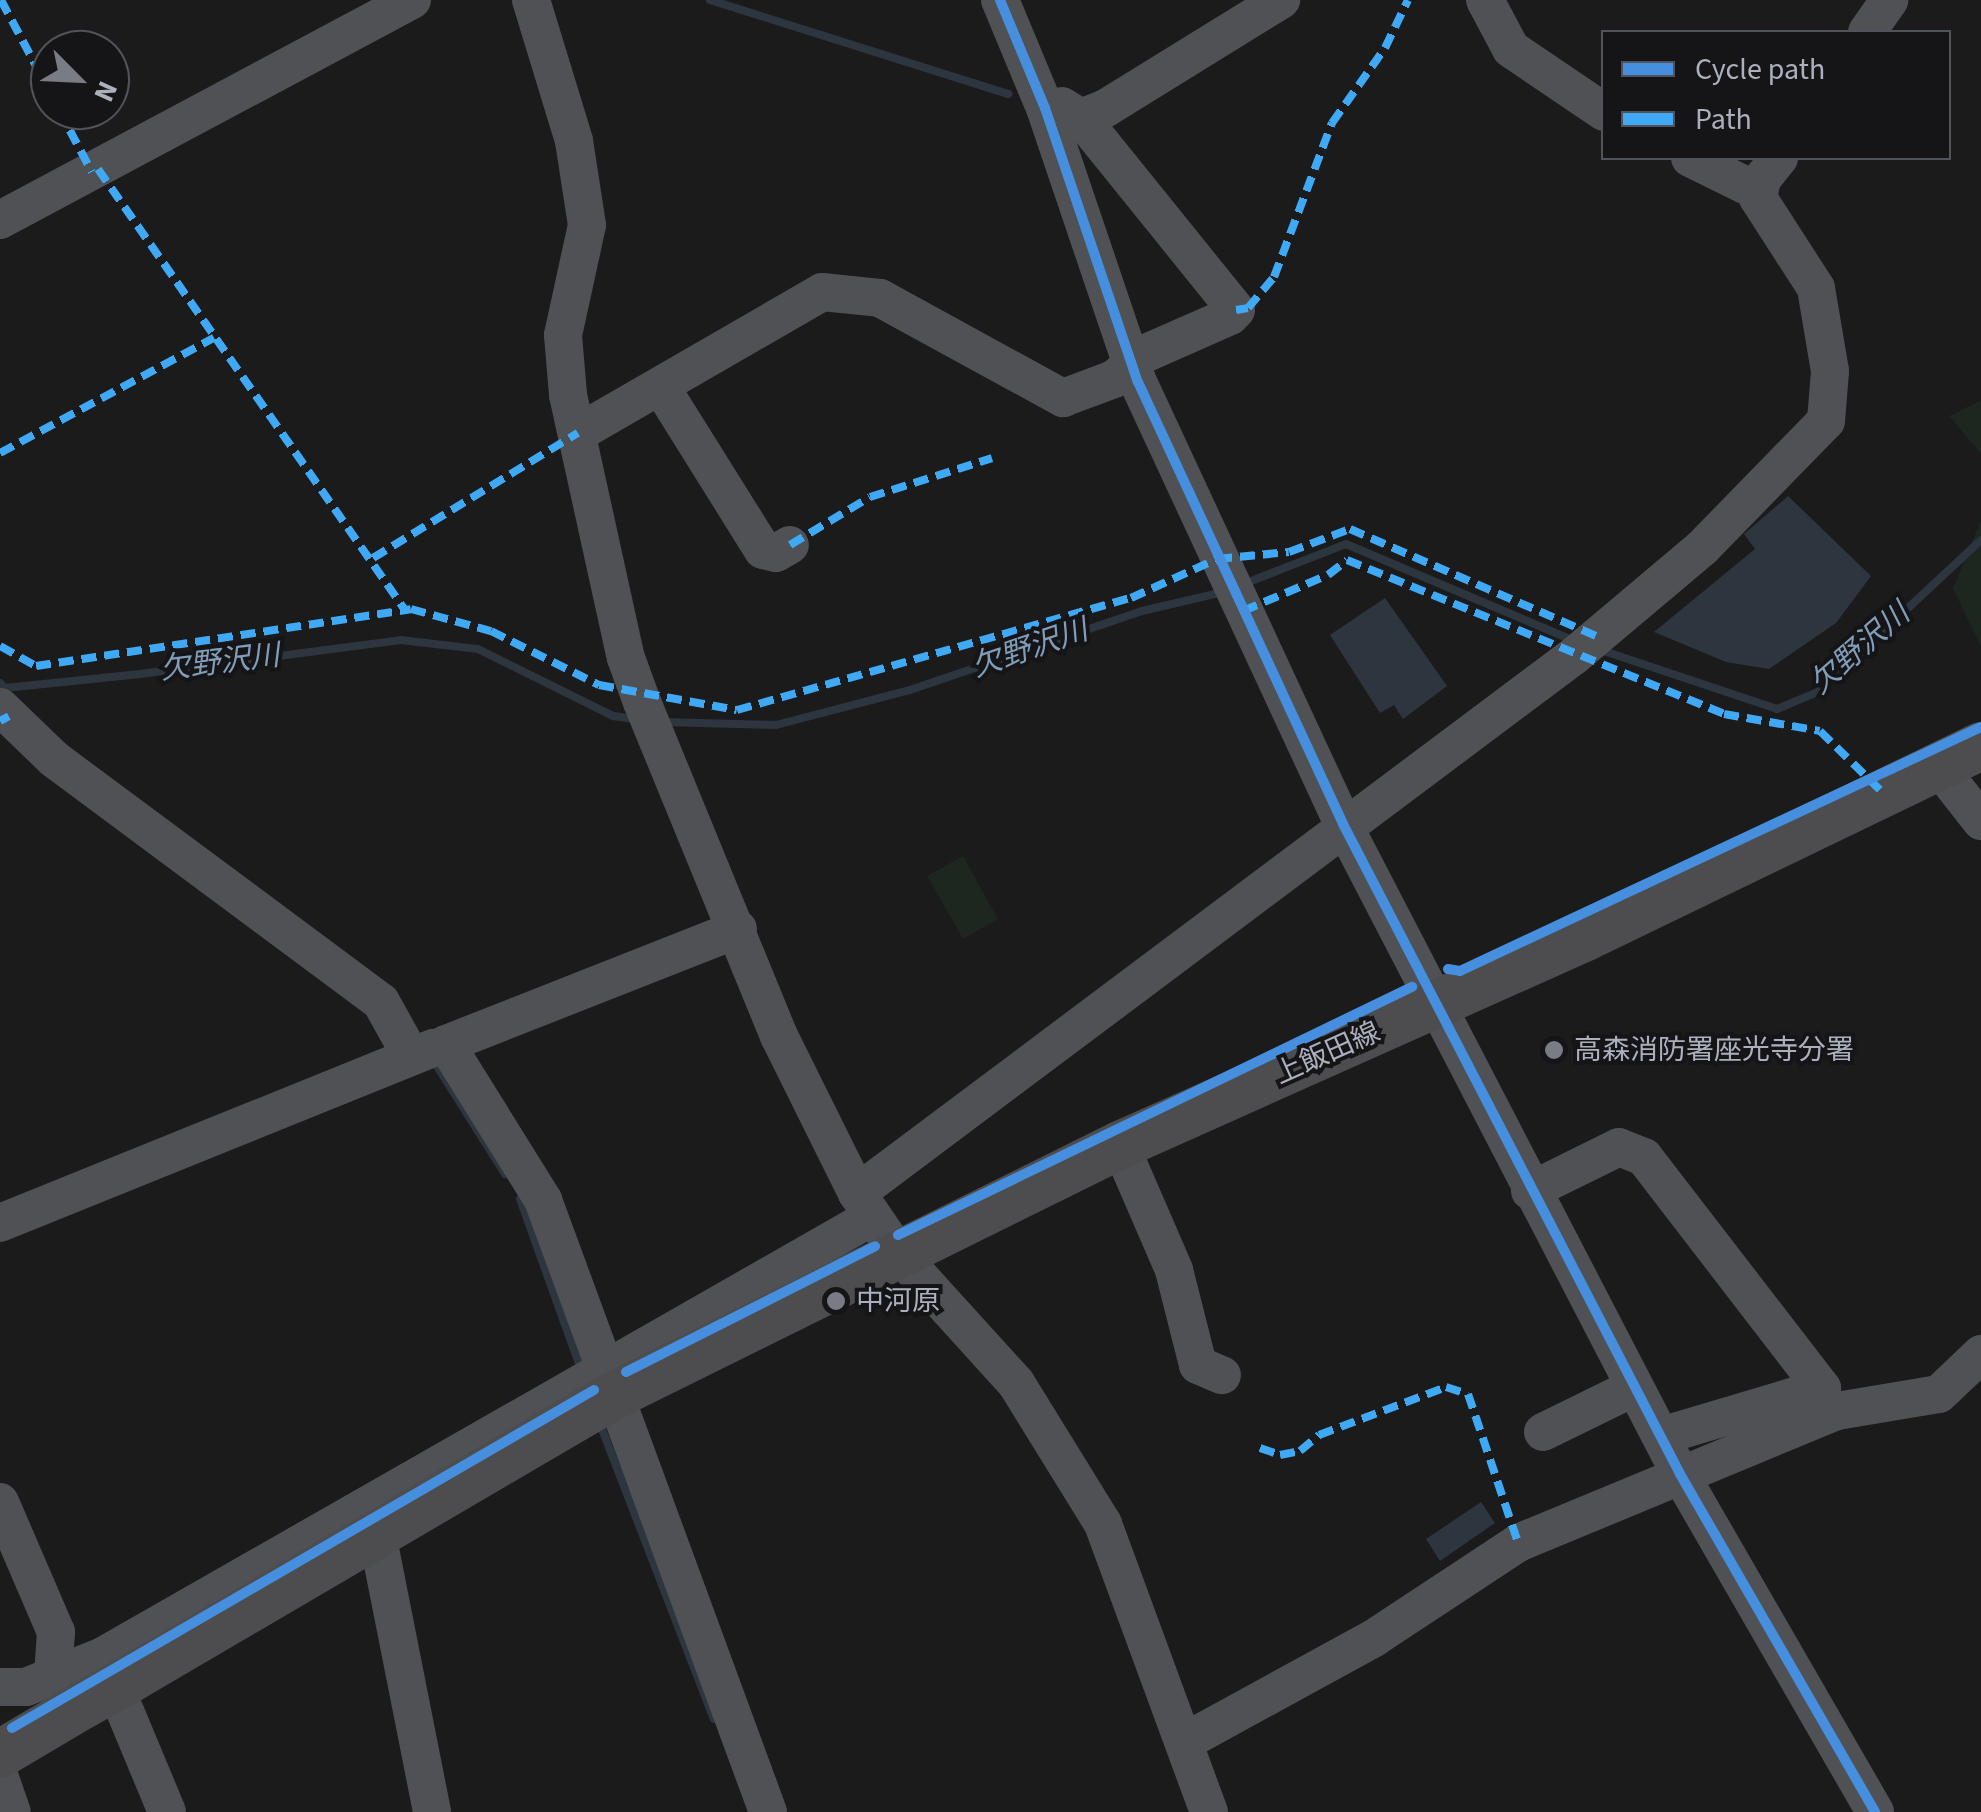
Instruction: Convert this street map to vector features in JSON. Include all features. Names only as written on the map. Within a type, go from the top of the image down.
[{"type":"main road","name":"上飯田線","points":[[0,1754],[90,1673],[609,1384],[876,1221],[1120,1145],[1439,1004],[1981,746]]},
{"type":"street","points":[[0,220],[412,0]]},
{"type":"street","points":[[531,0],[574,141],[587,225],[563,336],[578,433],[626,658],[779,1036],[876,1221],[1016,1384],[1102,1524],[1186,1741],[1209,1812]]},
{"type":"street","points":[[1000,0],[1045,108],[1133,367],[1222,568],[1343,824],[1680,1474],[1875,1812]]},
{"type":"street","points":[[1082,118],[1148,98],[1242,33],[1281,0]]},
{"type":"street","points":[[1485,0],[1511,49],[1601,110]]},
{"type":"street","points":[[1868,30],[1889,0]]},
{"type":"street","points":[[578,433],[822,292],[880,298],[1063,398],[1133,367],[1144,354],[1205,330],[1236,310],[1082,118],[1062,106],[1045,108]]},
{"type":"street","points":[[876,1221],[1343,824],[1583,647],[1702,548],[1826,421],[1830,371],[1816,288],[1759,192],[1694,160]]},
{"type":"street","points":[[1759,192],[1778,160]]},
{"type":"street","points":[[661,387],[764,550],[776,552],[790,545]]},
{"type":"street","points":[[0,708],[54,758],[380,1002],[428,1050],[543,1200],[768,1812]]},
{"type":"street","points":[[1938,766],[1981,821]]},
{"type":"street","points":[[0,1223],[738,929]]},
{"type":"street","points":[[1120,1145],[1174,1270],[1198,1365],[1222,1376]]},
{"type":"street","points":[[1530,1190],[1619,1147],[1644,1157],[1822,1388],[1661,1436]]},
{"type":"street","points":[[1186,1741],[1374,1638],[1518,1543],[1838,1410],[1939,1394],[1981,1354]]},
{"type":"street","points":[[1543,1432],[1635,1386]]},
{"type":"street","points":[[0,1502],[56,1632],[90,1673],[168,1812]]},
{"type":"street","points":[[381,1554],[432,1812]]},
{"type":"street","points":[[0,1688],[90,1673]]},
{"type":"street","points":[[0,1778],[12,1812]]},
{"type":"shaded area","points":[[1981,400],[1981,454],[1949,416]]},
{"type":"shaded area","points":[[1788,496],[1871,576],[1836,623],[1769,669],[1726,662],[1654,632],[1755,549],[1744,534]]},
{"type":"shaded area","points":[[1981,520],[1981,646],[1953,589]]},
{"type":"shaded area","points":[[1385,598],[1447,686],[1403,719],[1394,705],[1380,713],[1330,635]]},
{"type":"shaded area","points":[[963,856],[998,919],[963,939],[927,876]]},
{"type":"shaded area","points":[[1481,1502],[1495,1523],[1440,1561],[1426,1539]]},
{"type":"waterway","points":[[710,0],[1009,94]]},
{"type":"waterway","name":"欠野沢川","points":[[1598,649],[1777,709],[1818,692],[1981,540]]},
{"type":"waterway","name":"欠野沢川","points":[[1246,583],[1346,544],[1575,641]]},
{"type":"waterway","name":"欠野沢川","points":[[663,722],[776,725],[910,690],[1142,611],[1223,592]]},
{"type":"waterway","name":"欠野沢川","points":[[0,683],[5,688],[140,674],[401,640],[478,649],[613,716],[634,719]]},
{"type":"waterway","points":[[437,1066],[505,1174]]},
{"type":"waterway","points":[[520,1199],[579,1364]]},
{"type":"waterway","points":[[600,1424],[714,1719]]},
{"type":"marked path","points":[[1,0],[30,54]]},
{"type":"marked path","points":[[1236,310],[1248,308],[1274,277],[1332,123],[1385,48],[1408,0]]},
{"type":"marked path","points":[[70,130],[92,172]]},
{"type":"marked path","points":[[98,169],[405,610]]},
{"type":"marked path","points":[[0,453],[214,338]]},
{"type":"marked path","points":[[373,558],[578,433]]},
{"type":"marked path","points":[[790,545],[870,497],[992,458]]},
{"type":"marked path","points":[[0,646],[36,666],[411,609],[491,631],[599,685],[737,710],[1131,598],[1217,559],[1289,552],[1350,529],[1596,636]]},
{"type":"marked path","points":[[1243,611],[1328,575],[1347,560],[1724,714],[1820,731],[1883,793]]},
{"type":"marked path","points":[[0,721],[9,716]]},
{"type":"marked path","points":[[1260,1448],[1280,1455],[1300,1451],[1319,1435],[1446,1387],[1468,1394],[1518,1543]]},
{"type":"cycle path","points":[[1000,0],[1045,108],[1138,382],[1343,824],[1680,1474],[1875,1812]]},
{"type":"cycle path","points":[[1448,969],[1460,971],[1981,727]]},
{"type":"cycle path","points":[[898,1235],[1412,987]]},
{"type":"cycle path","points":[[626,1372],[875,1246]]},
{"type":"cycle path","points":[[12,1728],[594,1390]]},
{"type":"place","name":"高森消防署座光寺分署","points":[[1554,1050]]},
{"type":"place","name":"中河原","points":[[836,1301]]}]
